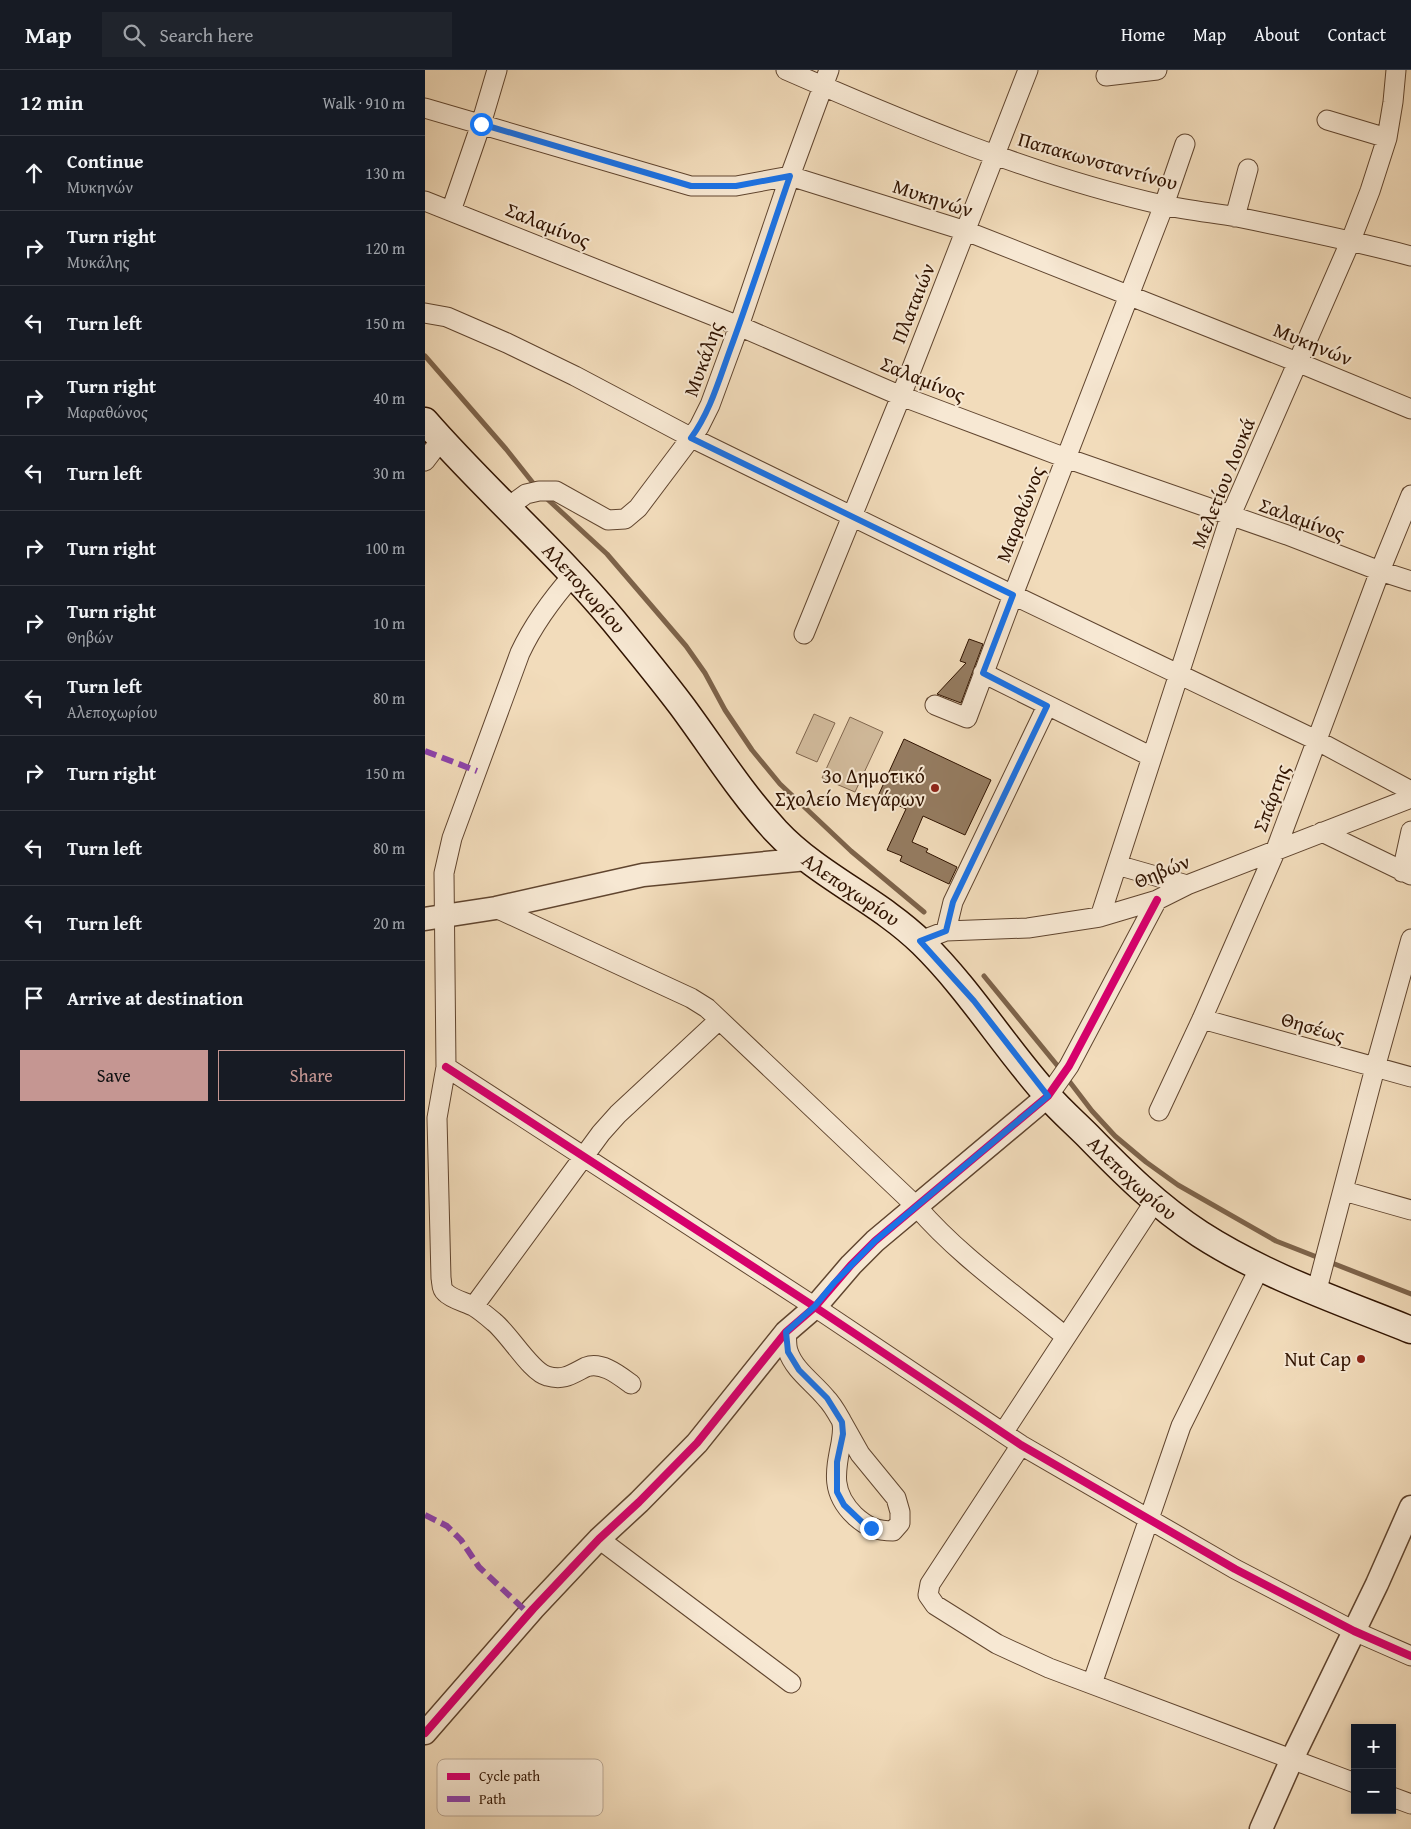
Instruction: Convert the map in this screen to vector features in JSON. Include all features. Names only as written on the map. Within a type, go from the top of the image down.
[{"type":"main road","name":"Αλεποχωρίου","points":[[433,431],[573,574],[612,619],[682,706],[739,787],[778,833],[807,859],[889,916],[920,941],[1114,1163],[1155,1201],[1201,1234],[1260,1267],[1318,1284],[1411,1330]]},
{"type":"street","points":[[451,211],[481,124],[497,70]]},
{"type":"street","name":"Παπακωνσταντίνου","points":[[786,70],[826,78],[995,155],[1109,191],[1164,205],[1351,240],[1411,256]]},
{"type":"street","name":"Πλαταιών","points":[[804,634],[901,396],[1028,70]]},
{"type":"street","points":[[1106,76],[1157,70]]},
{"type":"street","name":"Μελετίου Λουκά","points":[[1100,917],[1230,517],[1351,240],[1370,190],[1387,138],[1396,70]]},
{"type":"street","name":"Μυκάλης","points":[[509,510],[515,502],[526,494],[539,491],[556,491],[608,520],[625,519],[638,508],[691,438],[710,406],[826,78]]},
{"type":"street","name":"Μυκηνών","points":[[425,108],[691,186],[736,186],[790,176],[966,232],[1129,295],[1411,409]]},
{"type":"street","points":[[1327,120],[1387,138]]},
{"type":"street","name":"Μαραθώνος","points":[[935,705],[967,718],[1164,205],[1185,144]]},
{"type":"street","points":[[1235,217],[1248,169]]},
{"type":"street","name":"Σαλαμίνος","points":[[425,200],[739,326],[901,396],[1066,458],[1230,517],[1287,535],[1411,581]]},
{"type":"street","points":[[425,313],[447,317],[507,343],[575,376],[691,438],[1316,740],[1411,791]]},
{"type":"street","points":[[425,460],[433,431]]},
{"type":"street","name":"Σπάρτης","points":[[1159,1112],[1203,1019],[1275,852],[1380,571],[1411,494]]},
{"type":"street","points":[[573,574],[551,600],[531,629],[520,653],[452,838],[435,918],[445,1067],[437,1118],[442,1287],[445,1293],[473,1306],[506,1332],[534,1370],[545,1376],[556,1378],[568,1377],[579,1373],[587,1367],[596,1366],[612,1371],[631,1384]]},
{"type":"street","points":[[983,673],[1152,757]]},
{"type":"street","points":[[946,931],[953,902],[1047,706]]},
{"type":"street","name":"Θηβών","points":[[920,941],[946,931],[1028,928],[1100,917],[1157,900],[1187,886],[1411,798]]},
{"type":"street","points":[[1322,832],[1407,873],[1411,831]]},
{"type":"street","points":[[435,918],[496,908],[643,875],[807,859]]},
{"type":"street","points":[[1117,865],[1187,886]]},
{"type":"street","points":[[425,1734],[533,1609],[599,1539],[639,1502],[697,1443],[786,1332],[815,1306],[865,1251],[1051,1092],[1069,1066],[1157,900]]},
{"type":"street","points":[[496,908],[691,998],[707,1008],[917,1207],[934,1227],[1000,1285],[1030,1306],[1066,1337]]},
{"type":"street","points":[[1318,1284],[1411,939]]},
{"type":"street","name":"Θησέως","points":[[1203,1019],[1411,1077]]},
{"type":"street","points":[[473,1306],[601,1133],[618,1114],[719,1020]]},
{"type":"street","points":[[445,1067],[815,1306],[1021,1445],[1235,1569],[1354,1631],[1411,1656]]},
{"type":"street","points":[[1343,1191],[1411,1210]]},
{"type":"street","points":[[1003,1433],[1155,1201]]},
{"type":"street","points":[[1092,1684],[1181,1426],[1260,1267]]},
{"type":"street","points":[[786,1332],[788,1352],[799,1370],[827,1398],[842,1422],[860,1454],[896,1498],[900,1512],[900,1523],[893,1531],[879,1531],[864,1524],[844,1505],[837,1492],[837,1462],[843,1434],[842,1422]]},
{"type":"street","points":[[1021,1445],[931,1584],[928,1596],[935,1605],[997,1644],[1049,1668],[1351,1781]]},
{"type":"street","points":[[1261,1829],[1411,1507]]},
{"type":"street","points":[[599,1539],[791,1683]]},
{"type":"street","points":[[1396,1798],[1411,1804]]},
{"type":"shaded area","points":[[814,714],[835,723],[817,762],[796,753]]},
{"type":"shaded area","points":[[850,717],[883,732],[855,792],[822,778]]},
{"type":"building","points":[[969,639],[983,644],[961,703],[937,694],[966,663],[960,661]]},
{"type":"building","name":"3ο Δημοτικό Σχολείο Μεγάρων","points":[[904,739],[991,780],[965,835],[923,816],[912,842],[928,849],[926,852],[957,867],[949,884],[900,861],[902,856],[887,850],[906,809],[878,796]]},
{"type":"waterway","points":[[425,356],[506,449],[537,488]]},
{"type":"waterway","points":[[544,496],[607,554],[686,646],[705,673],[725,710],[752,750],[780,784],[851,851],[924,912]]},
{"type":"waterway","points":[[984,976],[1061,1070]]},
{"type":"waterway","points":[[1066,1077],[1092,1111],[1115,1136],[1178,1185],[1276,1241],[1411,1294]]},
{"type":"marked path","points":[[425,751],[477,771]]},
{"type":"marked path","points":[[425,1515],[447,1526],[461,1540],[479,1567],[529,1614]]},
{"type":"cycle path","points":[[425,1733],[533,1609],[599,1539],[639,1502],[697,1443],[786,1332],[815,1307],[851,1265],[875,1241],[1048,1096],[1069,1066],[1157,900]]},
{"type":"cycle path","points":[[446,1067],[815,1307],[1021,1445],[1235,1569],[1354,1631],[1411,1656]]},
{"type":"place","name":"3ο Δημοτικό Σχολείο Μεγάρων","points":[[935,788]]},
{"type":"place","name":"Nut Cap","points":[[1361,1359]]},
{"type":"route","points":[[481,124],[691,186],[736,186],[790,176],[710,406],[691,438],[1013,595],[983,673],[1047,706],[953,902],[946,931],[920,941],[974,1001],[1048,1096],[875,1241],[834,1283],[815,1306],[786,1332],[788,1352],[799,1370],[827,1398],[842,1422],[843,1434],[837,1462],[837,1492],[844,1505],[871,1528]]}]
